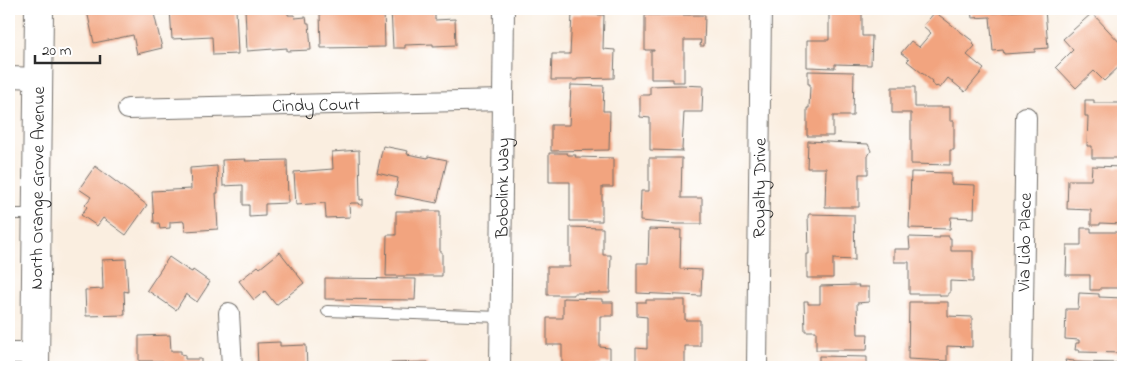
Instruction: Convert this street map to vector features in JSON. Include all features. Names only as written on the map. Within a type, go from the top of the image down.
[{"type":"main road","name":"North Orange Grove Avenue","points":[[35,360],[39,9]]},
{"type":"street","name":"Bobolink Way","points":[[500,367],[504,9]]},
{"type":"street","name":"Royalty Drive","points":[[757,367],[761,9]]},
{"type":"street","points":[[9,77],[39,78]]},
{"type":"street","name":"Cindy Court","points":[[128,109],[503,100]]},
{"type":"street","name":"Via Lido Place","points":[[1022,367],[1026,117]]},
{"type":"street","points":[[229,313],[232,367]]},
{"type":"street","points":[[9,353],[35,360]]},
{"type":"lane","points":[[9,214],[37,214]]},
{"type":"lane","points":[[327,311],[501,317]]},
{"type":"building","points":[[98,9],[153,9],[162,48],[137,54],[133,35],[94,43],[87,11]]},
{"type":"building","points":[[170,9],[236,9],[238,54],[213,55],[212,37],[172,39]]},
{"type":"building","points":[[245,9],[288,9],[288,15],[294,15],[295,18],[306,17],[307,23],[309,23],[311,50],[287,51],[287,48],[247,51]]},
{"type":"building","points":[[342,9],[384,9],[385,47],[321,48],[320,13],[342,12]]},
{"type":"building","points":[[391,9],[435,9],[435,20],[455,19],[456,45],[405,45],[405,48],[393,48]]},
{"type":"building","points":[[829,9],[862,9],[862,36],[872,36],[871,65],[835,64],[835,68],[807,67],[807,40],[829,40]]},
{"type":"building","points":[[971,9],[993,9],[993,13],[1045,9],[1048,48],[1035,49],[1035,52],[1004,54],[1003,50],[993,51],[990,17],[972,18]]},
{"type":"building","points":[[935,12],[974,42],[975,46],[967,55],[984,69],[965,92],[948,78],[940,88],[936,87],[931,83],[932,81],[907,61],[909,59],[901,53],[911,41],[919,47],[931,33],[923,26]]},
{"type":"building","points":[[1092,13],[1123,46],[1123,63],[1104,81],[1094,71],[1076,88],[1056,67],[1073,50],[1063,39]]},
{"type":"building","points":[[572,14],[604,15],[603,49],[615,50],[614,78],[551,80],[552,54],[570,54]]},
{"type":"building","points":[[645,15],[705,15],[704,46],[700,46],[701,40],[684,40],[684,82],[673,82],[673,79],[651,79],[651,51],[654,50],[645,50]]},
{"type":"building","points":[[808,71],[854,72],[853,116],[833,116],[833,136],[807,136],[807,108],[809,108],[810,86],[808,84]]},
{"type":"building","points":[[571,85],[604,86],[603,111],[610,111],[609,150],[551,151],[551,125],[569,125]]},
{"type":"building","points":[[650,86],[703,86],[702,112],[684,112],[683,151],[650,150],[650,118],[640,117],[640,95],[650,95]]},
{"type":"building","points":[[892,87],[915,87],[915,107],[950,107],[950,121],[954,121],[954,150],[950,150],[950,165],[911,164],[911,113],[892,113]]},
{"type":"building","points":[[1085,100],[1094,100],[1094,103],[1123,103],[1123,158],[1092,158],[1092,146],[1087,146],[1088,116],[1085,116]]},
{"type":"building","points":[[808,141],[868,144],[871,151],[868,156],[868,174],[859,174],[859,207],[825,207],[826,168],[807,168]]},
{"type":"building","points":[[383,146],[408,151],[407,154],[447,160],[437,203],[395,195],[398,178],[377,173]]},
{"type":"building","points":[[359,150],[360,200],[363,199],[363,205],[351,203],[349,205],[350,217],[326,218],[325,203],[296,205],[294,172],[333,169],[332,152]]},
{"type":"building","points":[[549,153],[567,153],[568,155],[576,155],[575,157],[613,158],[613,187],[602,187],[602,221],[570,221],[570,182],[549,182]]},
{"type":"building","points":[[649,158],[682,158],[681,198],[702,198],[702,224],[640,221],[641,191],[649,191]]},
{"type":"building","points":[[246,159],[245,161],[287,160],[288,203],[265,204],[265,216],[249,217],[249,205],[243,205],[243,185],[223,186],[222,160]]},
{"type":"building","points":[[95,166],[147,205],[126,235],[103,218],[97,226],[81,215],[91,197],[79,189]]},
{"type":"building","points":[[217,166],[218,229],[185,231],[184,221],[170,222],[170,228],[160,229],[159,223],[154,223],[152,191],[191,189],[190,168]]},
{"type":"building","points":[[1092,166],[1123,167],[1123,224],[1100,223],[1100,225],[1091,225],[1091,210],[1067,209],[1068,180],[1091,180]]},
{"type":"building","points":[[911,172],[951,173],[951,184],[975,185],[974,218],[951,217],[950,229],[909,228]]},
{"type":"building","points":[[396,211],[440,211],[442,276],[386,276],[387,235],[396,235]]},
{"type":"building","points":[[809,214],[854,215],[855,260],[833,259],[833,278],[807,278]]},
{"type":"building","points":[[570,227],[603,228],[603,255],[611,255],[610,293],[547,295],[547,267],[570,267]]},
{"type":"building","points":[[1081,228],[1091,228],[1091,232],[1123,232],[1123,288],[1090,290],[1090,275],[1066,275],[1067,245],[1081,245]]},
{"type":"building","points":[[649,229],[681,230],[680,269],[702,270],[701,296],[637,293],[637,263],[648,263]]},
{"type":"building","points":[[940,236],[949,236],[951,238],[951,251],[973,251],[973,282],[950,281],[950,293],[948,293],[948,296],[940,296],[940,294],[909,294],[909,262],[894,262],[894,249],[910,249],[909,237],[940,238]]},
{"type":"building","points":[[280,252],[304,283],[276,305],[265,291],[254,300],[239,281],[258,266],[260,268]]},
{"type":"building","points":[[169,257],[210,282],[197,302],[186,294],[176,310],[147,290]]},
{"type":"building","points":[[126,259],[128,292],[124,291],[125,315],[86,316],[85,290],[103,289],[102,260]]},
{"type":"building","points":[[325,278],[416,279],[415,300],[325,299]]},
{"type":"building","points":[[859,285],[858,287],[869,287],[869,302],[857,303],[858,334],[868,334],[867,350],[816,350],[816,331],[805,331],[804,301],[808,301],[808,304],[820,304],[820,286]]},
{"type":"building","points":[[1079,293],[1099,294],[1099,297],[1123,298],[1123,353],[1079,352],[1079,350],[1075,350],[1076,343],[1079,343],[1079,340],[1065,339],[1066,309],[1078,309]]},
{"type":"building","points":[[563,298],[602,299],[602,302],[613,302],[613,316],[600,316],[600,347],[610,348],[610,363],[601,363],[601,365],[562,365],[562,345],[547,345],[547,318],[563,318]]},
{"type":"building","points":[[646,300],[685,300],[685,320],[700,320],[700,346],[685,346],[685,366],[646,366],[645,364],[636,363],[636,348],[647,349],[647,317],[637,316],[637,302],[646,302]]},
{"type":"building","points":[[909,302],[948,302],[948,316],[972,317],[972,347],[947,346],[947,361],[908,359]]},
{"type":"building","points":[[170,335],[171,351],[181,351],[181,354],[185,355],[185,359],[201,359],[201,367],[164,367],[163,361],[139,361],[139,336]]},
{"type":"building","points":[[280,342],[280,346],[306,345],[307,367],[258,367],[257,343]]},
{"type":"building","points":[[819,356],[867,357],[867,367],[819,367]]},
{"type":"building","points":[[1065,360],[1074,362],[1123,363],[1123,367],[1067,367]]},
{"type":"building","points":[[428,362],[429,367],[389,367],[389,363]]},
{"type":"building","points":[[367,364],[367,367],[328,367],[328,365]]}]
